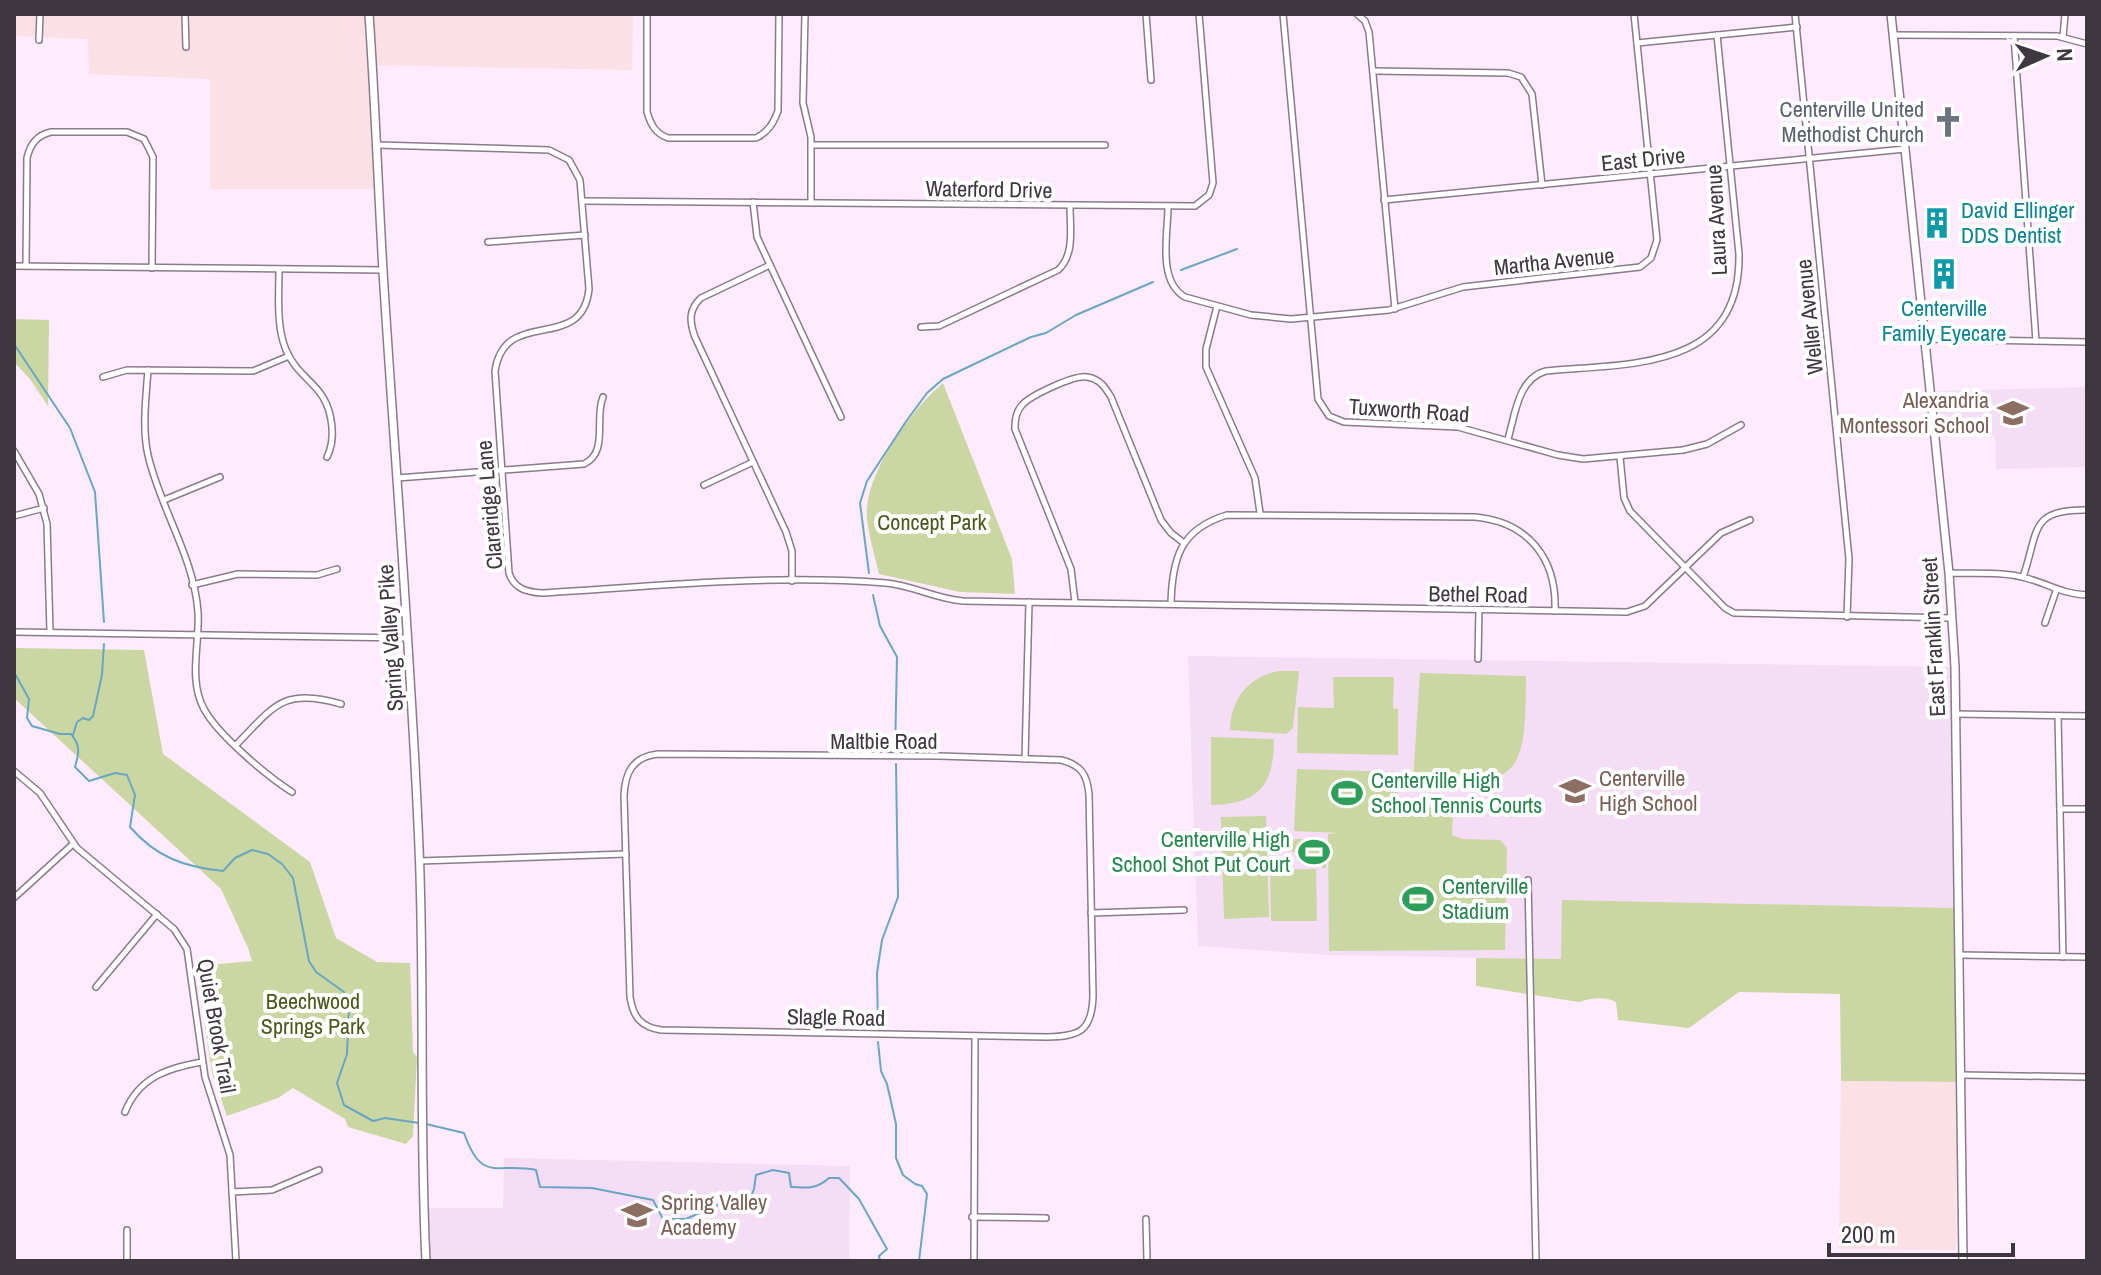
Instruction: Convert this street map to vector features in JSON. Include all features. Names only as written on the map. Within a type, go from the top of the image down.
[{"type":"street","points":[[39,40],[40,14]]},
{"type":"street","points":[[185,14],[186,47]]},
{"type":"street","name":"Spring Valley Pike","points":[[369,14],[383,270],[409,638],[419,861],[426,1261]]},
{"type":"street","points":[[647,14],[647,112],[650,124],[658,134],[668,138],[756,138],[765,133],[778,111],[779,14]]},
{"type":"street","points":[[805,14],[803,103],[812,145],[811,203]]},
{"type":"street","points":[[1146,14],[1151,80]]},
{"type":"street","name":"Waterford Drive","points":[[583,201],[1188,208],[1209,195],[1213,183],[1199,14]]},
{"type":"street","name":"Tuxworth Road","points":[[1283,14],[1318,399],[1332,419],[1443,425],[1571,457],[1620,457],[1696,448],[1725,436],[1741,425]]},
{"type":"street","points":[[1357,14],[1365,21],[1369,32],[1395,309]]},
{"type":"street","name":"Martha Avenue","points":[[1168,207],[1169,281],[1182,296],[1271,318],[1395,309],[1463,287],[1640,267],[1651,258],[1656,245],[1634,14]]},
{"type":"street","name":"Weller Avenue","points":[[1795,14],[1849,559],[1847,617]]},
{"type":"street","name":"East Franklin Street","points":[[1891,14],[1949,573],[1960,955],[1963,1261]]},
{"type":"street","points":[[2063,37],[2065,14]]},
{"type":"street","points":[[1637,43],[1797,27]]},
{"type":"street","name":"Laura Avenue","points":[[1508,439],[1525,386],[1540,373],[1668,357],[1701,341],[1728,309],[1738,275],[1739,254],[1717,35]]},
{"type":"street","points":[[1893,35],[2063,37],[2087,44]]},
{"type":"street","points":[[2014,36],[2036,341]]},
{"type":"street","points":[[1373,71],[1508,73],[1521,77],[1532,94],[1542,185]]},
{"type":"street","points":[[26,266],[27,158],[33,142],[40,135],[51,132],[127,132],[144,139],[153,157],[152,268]]},
{"type":"street","name":"Clareridge Lane","points":[[377,145],[549,150],[564,156],[575,168],[580,180],[589,289],[582,311],[573,322],[559,328],[518,335],[498,355],[495,380],[509,573],[514,584],[526,591],[542,593],[691,583],[792,581],[886,583],[949,600],[1171,604]]},
{"type":"street","points":[[812,145],[1105,145]]},
{"type":"street","name":"East Drive","points":[[1384,200],[1905,149]]},
{"type":"street","points":[[753,202],[754,227],[841,417]]},
{"type":"street","points":[[921,327],[939,326],[1058,270],[1066,262],[1070,250],[1070,206]]},
{"type":"street","points":[[488,242],[585,235]]},
{"type":"street","points":[[770,265],[701,298],[691,314],[695,337],[790,541],[792,581]]},
{"type":"street","points":[[14,266],[383,270]]},
{"type":"street","points":[[279,270],[281,329],[289,356],[319,389],[329,406],[333,440],[327,457]]},
{"type":"street","points":[[1217,306],[1206,349],[1206,367],[1255,478],[1260,513]]},
{"type":"street","points":[[1923,339],[2087,342]]},
{"type":"street","points":[[103,377],[119,371],[253,371],[289,356]]},
{"type":"street","points":[[148,370],[147,448],[184,552],[198,610],[198,695],[214,723],[270,778],[292,792]]},
{"type":"street","points":[[1075,602],[1071,569],[1015,429],[1017,412],[1031,398],[1078,377],[1089,377],[1101,383],[1111,397],[1161,520],[1184,543]]},
{"type":"street","points":[[397,478],[578,466],[592,460],[599,442],[598,416],[603,397]]},
{"type":"street","points":[[14,451],[44,508],[50,573],[50,632]]},
{"type":"street","points":[[1620,457],[1627,506],[1725,608],[1734,613],[1951,618]]},
{"type":"street","points":[[704,485],[753,462]]},
{"type":"street","points":[[164,500],[220,477]]},
{"type":"street","points":[[14,516],[44,508]]},
{"type":"street","points":[[2023,577],[2044,518],[2059,510],[2087,510]]},
{"type":"street","points":[[1171,604],[1173,571],[1184,543],[1200,527],[1216,518],[1236,513],[1260,513],[1475,517],[1495,520],[1518,531],[1542,554],[1553,579],[1555,611]]},
{"type":"street","name":"Bethel Road","points":[[1171,604],[1635,611],[1645,606],[1721,533],[1750,520]]},
{"type":"street","points":[[192,585],[238,574],[317,575],[337,569]]},
{"type":"street","points":[[1949,573],[2023,577],[2056,591],[2087,595]]},
{"type":"street","points":[[2045,623],[2056,591]]},
{"type":"street","points":[[1025,759],[1029,602]]},
{"type":"street","points":[[1478,659],[1479,610]]},
{"type":"street","points":[[14,632],[409,638]]},
{"type":"street","points":[[236,745],[282,702],[309,696],[341,704]]},
{"type":"street","points":[[1955,714],[2087,716]]},
{"type":"street","points":[[2058,716],[2063,957]]},
{"type":"street","name":"Maltbie Road","points":[[626,854],[626,778],[633,765],[649,755],[1025,759],[1071,763],[1081,770],[1087,781],[1091,913]]},
{"type":"street","name":"Quiet Brook Trail","points":[[14,771],[40,793],[73,844],[174,929],[187,949],[202,1062],[230,1155],[236,1261]]},
{"type":"street","points":[[2060,809],[2087,809]]},
{"type":"street","points":[[15,897],[73,844]]},
{"type":"street","points":[[419,861],[626,854]]},
{"type":"street","name":"Slagle Road","points":[[626,854],[630,997],[637,1019],[645,1026],[661,1030],[1066,1037],[1085,1028],[1092,1010],[1091,913]]},
{"type":"street","points":[[1528,880],[1536,1261]]},
{"type":"street","points":[[1091,913],[1184,910]]},
{"type":"street","points":[[96,987],[157,914]]},
{"type":"street","points":[[1960,955],[2087,957]]},
{"type":"street","points":[[974,1261],[975,1036]]},
{"type":"street","points":[[125,1112],[133,1096],[158,1074],[172,1067],[202,1062]]},
{"type":"street","points":[[1962,1075],[2087,1077]]},
{"type":"street","points":[[232,1192],[272,1190],[319,1170]]},
{"type":"street","points":[[972,1217],[1046,1218]]},
{"type":"street","points":[[1146,1219],[1147,1261]]},
{"type":"street","points":[[127,1230],[127,1261]]},
{"type":"shaded area","points":[[14,14],[633,14],[632,70],[373,65],[378,189],[210,189],[210,79],[89,74],[88,39],[14,36]]},
{"type":"shaded area","name":"Alexandria Montessori School","points":[[2087,387],[2087,467],[1996,469],[1995,436],[1942,437],[1937,391]]},
{"type":"shaded area","name":"Centerville High School","points":[[1188,656],[1955,667],[1959,908],[1563,900],[1562,959],[1329,955],[1198,946]]},
{"type":"shaded area","points":[[1841,1081],[1957,1082],[1956,1250],[1839,1249]]},
{"type":"shaded area","name":"Spring Valley Academy","points":[[504,1158],[850,1166],[849,1261],[426,1261],[425,1208],[503,1208]]},
{"type":"green space","points":[[14,319],[49,320],[48,406],[14,362]]},
{"type":"green space","name":"Concept Park","points":[[943,383],[1012,559],[1015,594],[960,592],[879,574],[867,523],[870,491],[895,439]]},
{"type":"green space","name":"Beechwood Springs Park","points":[[14,648],[144,650],[163,754],[310,862],[336,938],[377,962],[410,963],[413,1052],[417,1057],[413,1136],[406,1144],[348,1127],[345,1119],[293,1088],[278,1098],[227,1116],[212,1073],[196,966],[252,961],[248,948],[221,889],[14,698]]},
{"type":"green space","points":[[1279,671],[1299,671],[1293,728],[1286,734],[1230,730],[1233,709],[1243,691],[1259,678]]},
{"type":"green space","points":[[1420,673],[1526,676],[1523,738],[1517,758],[1508,770],[1494,778],[1474,782],[1413,781]]},
{"type":"green space","points":[[1333,677],[1394,677],[1393,708],[1398,709],[1398,755],[1297,753],[1298,707],[1334,708]]},
{"type":"green space","points":[[1211,737],[1274,739],[1267,780],[1252,796],[1241,801],[1211,805]]},
{"type":"green space","name":"Centerville Stadium","points":[[1297,769],[1398,772],[1397,802],[1364,803],[1381,803],[1381,807],[1453,808],[1452,835],[1463,839],[1500,840],[1507,848],[1505,950],[1329,951],[1328,834],[1340,833],[1294,831]]},
{"type":"green space","points":[[1266,816],[1269,917],[1224,919],[1221,817]]},
{"type":"green space","points":[[1294,839],[1321,839],[1322,849],[1326,849],[1326,868],[1322,868],[1322,856],[1310,864],[1307,855],[1289,851]]},
{"type":"green space","points":[[1316,869],[1317,921],[1271,921],[1270,870]]},
{"type":"green space","points":[[1562,900],[1959,908],[1962,1082],[1841,1081],[1840,994],[1739,992],[1689,1028],[1618,1020],[1616,1002],[1607,999],[1579,1002],[1476,986],[1476,958],[1561,959]]},
{"type":"waterway","points":[[1181,270],[1237,249]]},
{"type":"waterway","points":[[869,573],[860,503],[867,481],[927,393],[943,379],[1153,282]]},
{"type":"waterway","points":[[14,344],[70,428],[95,492],[104,622]]},
{"type":"waterway","points":[[873,595],[880,626],[897,657],[895,752]]},
{"type":"waterway","points":[[73,735],[77,722],[93,716],[102,675],[104,644]]},
{"type":"waterway","points":[[14,672],[29,699],[27,718],[32,726],[71,734],[78,750],[75,767],[89,781],[115,773],[127,775],[135,795],[130,827],[150,846],[183,863],[223,871],[235,858],[252,850],[268,854],[282,864],[293,878],[309,961],[316,972],[344,992],[349,1006],[347,1054],[337,1083],[344,1105],[373,1121],[385,1118],[419,1123]]},
{"type":"waterway","points":[[878,1026],[877,973],[882,940],[898,897],[896,764]]},
{"type":"waterway","points":[[878,1042],[881,1071],[896,1124],[896,1158],[903,1175],[922,1186],[927,1194],[919,1261]]},
{"type":"waterway","points":[[426,1124],[464,1133],[477,1159],[484,1165],[536,1170],[540,1187],[592,1188],[653,1200],[663,1219],[686,1219],[726,1201],[750,1199],[756,1175],[773,1170],[789,1173],[791,1187],[812,1187],[829,1178],[839,1178],[859,1199],[887,1249],[879,1256],[880,1261]]},
{"type":"place","name":"Centerville United Methodist Church","points":[[1948,122]]},
{"type":"place","name":"David Ellinger DDS Dentist","points":[[1937,223]]},
{"type":"place","name":"Centerville Family Eyecare","points":[[1944,274]]},
{"type":"place","name":"Alexandria Montessori School","points":[[2013,413]]},
{"type":"place","name":"Centerville High School","points":[[1575,791]]},
{"type":"place","name":"Centerville High School Tennis Courts","points":[[1347,793]]},
{"type":"place","name":"Centerville High School Shot Put Court","points":[[1314,852]]},
{"type":"place","name":"Centerville Stadium","points":[[1418,899]]},
{"type":"place","name":"Spring Valley Academy","points":[[637,1215]]}]
